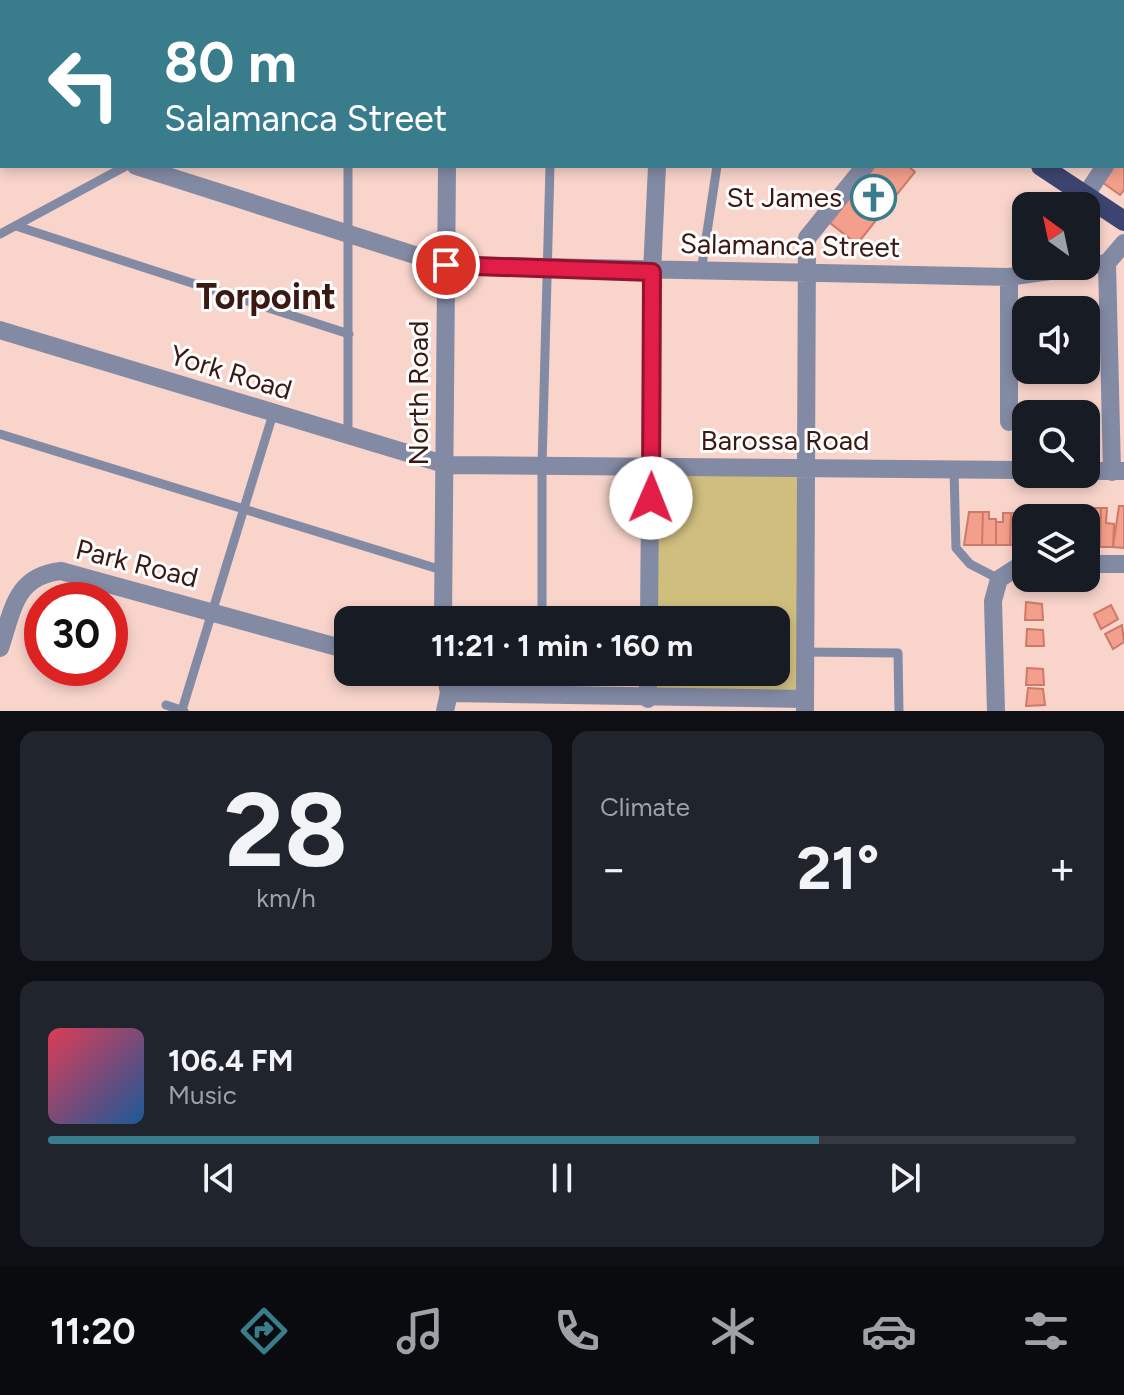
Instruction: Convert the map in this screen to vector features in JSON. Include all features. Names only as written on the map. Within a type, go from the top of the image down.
[{"type":"main road","points":[[1044,168],[1079,192]]},
{"type":"main road","points":[[1100,206],[1124,221]]},
{"type":"street","name":"Salamanca Street","points":[[150,168],[177,172],[446,265],[652,272],[804,271],[1009,277],[1107,263]]},
{"type":"street","name":"North Road","points":[[444,606],[447,168]]},
{"type":"street","points":[[649,606],[652,272],[657,168]]},
{"type":"street","points":[[447,702],[542,697],[648,699],[693,705],[805,705],[803,468],[804,271],[807,238],[863,168]]},
{"type":"street","points":[[1088,192],[1104,168]]},
{"type":"street","points":[[1118,471],[1116,353],[1107,263],[1124,243]]},
{"type":"street","points":[[1009,277],[1009,422]]},
{"type":"street","name":"York Road","points":[[0,330],[447,465]]},
{"type":"street","name":"Barossa Road","points":[[447,465],[1012,470]]},
{"type":"street","points":[[1100,564],[1124,564]]},
{"type":"street","name":"Park Road","points":[[0,648],[25,584],[41,573],[61,571],[334,646]]},
{"type":"street","points":[[996,711],[993,601],[999,579],[1012,571]]},
{"type":"street","points":[[648,686],[648,699]]},
{"type":"lane","points":[[0,234],[122,168]]},
{"type":"lane","points":[[348,168],[348,436]]},
{"type":"lane","points":[[542,606],[542,466],[550,168]]},
{"type":"lane","points":[[701,272],[717,168]]},
{"type":"lane","points":[[16,226],[349,334]]},
{"type":"lane","points":[[166,705],[183,711],[273,414]]},
{"type":"lane","points":[[0,434],[445,571]]},
{"type":"lane","points":[[954,470],[956,548],[970,564],[999,579]]},
{"type":"lane","points":[[803,652],[898,653],[899,711]]},
{"type":"lane","points":[[542,686],[542,697]]},
{"type":"shaded area","points":[[654,470],[797,473],[799,696],[651,696],[651,686],[790,686],[790,606],[652,606]]},
{"type":"building","name":"St James","points":[[873,168],[910,168],[915,172],[857,244],[830,223]]},
{"type":"building","points":[[1112,168],[1124,168],[1124,190],[1120,195],[1102,182]]},
{"type":"building","points":[[1119,506],[1124,506],[1124,548],[1113,547]]},
{"type":"building","points":[[1101,508],[1107,508],[1106,523],[1114,524],[1113,547],[1100,547]]},
{"type":"building","points":[[969,512],[983,512],[982,545],[964,545]]},
{"type":"building","points":[[983,512],[989,512],[989,519],[996,519],[996,545],[982,545]]},
{"type":"building","points":[[1003,513],[1011,513],[1010,545],[996,545],[996,522],[1003,522]]},
{"type":"building","points":[[1011,513],[1012,513],[1012,545]]},
{"type":"building","points":[[1026,602],[1042,604],[1043,620],[1025,620]]},
{"type":"building","points":[[1111,605],[1118,619],[1101,629],[1094,614]]},
{"type":"building","points":[[1122,625],[1124,642],[1113,649],[1105,634]]},
{"type":"building","points":[[1027,629],[1043,630],[1044,646],[1026,646]]},
{"type":"building","points":[[1027,668],[1043,669],[1044,685],[1026,685]]},
{"type":"building","points":[[1028,688],[1043,689],[1045,705],[1026,706]]},
{"type":"place","name":"St James","points":[[873,197]]},
{"type":"district","name":"Torpoint","points":[[266,296]]},
{"type":"route","points":[[446,265],[652,272],[651,498]]}]
